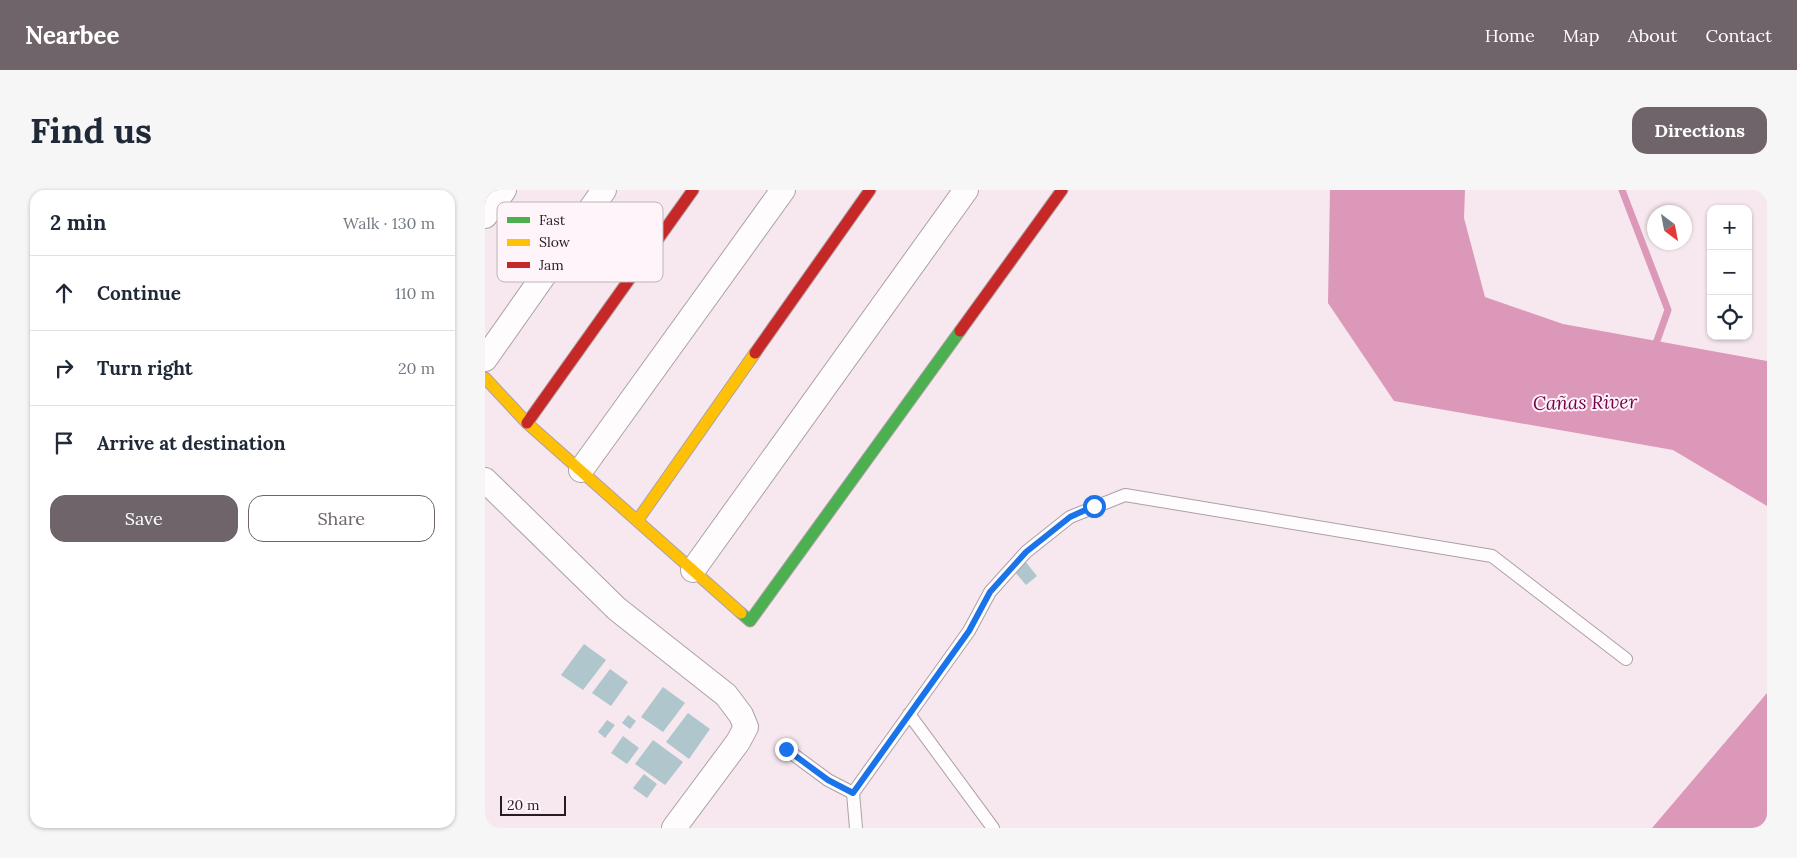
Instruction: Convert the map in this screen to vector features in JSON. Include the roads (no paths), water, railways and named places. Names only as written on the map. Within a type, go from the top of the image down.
[{"type":"street","points":[[485,216],[504,190]]},
{"type":"street","points":[[596,202],[604,190]]},
{"type":"street","points":[[663,232],[693,190]]},
{"type":"street","points":[[581,470],[783,190]]},
{"type":"street","points":[[637,520],[870,190]]},
{"type":"street","points":[[693,570],[966,190]]},
{"type":"street","points":[[485,378],[527,423],[750,621],[1062,190]]},
{"type":"street","points":[[485,359],[539,282]]},
{"type":"street","points":[[527,423],[627,282]]},
{"type":"street","points":[[485,480],[617,609],[726,695],[741,715],[746,727],[738,742],[674,828]]},
{"type":"lane","points":[[856,828],[853,793],[969,631],[990,592],[1026,552],[1070,517],[1125,495],[1492,556],[1626,659]]},
{"type":"lane","points":[[909,714],[993,828]]},
{"type":"lane","points":[[786,749],[828,780],[853,793]]},
{"type":"water","name":"Cañas River","points":[[1330,190],[1465,190],[1464,218],[1485,297],[1563,324],[1767,361],[1767,506],[1673,450],[1394,401],[1328,303]]},
{"type":"water","points":[[1767,693],[1767,828],[1652,828]]},
{"type":"waterway","points":[[1622,190],[1668,310],[1654,349]]}]
